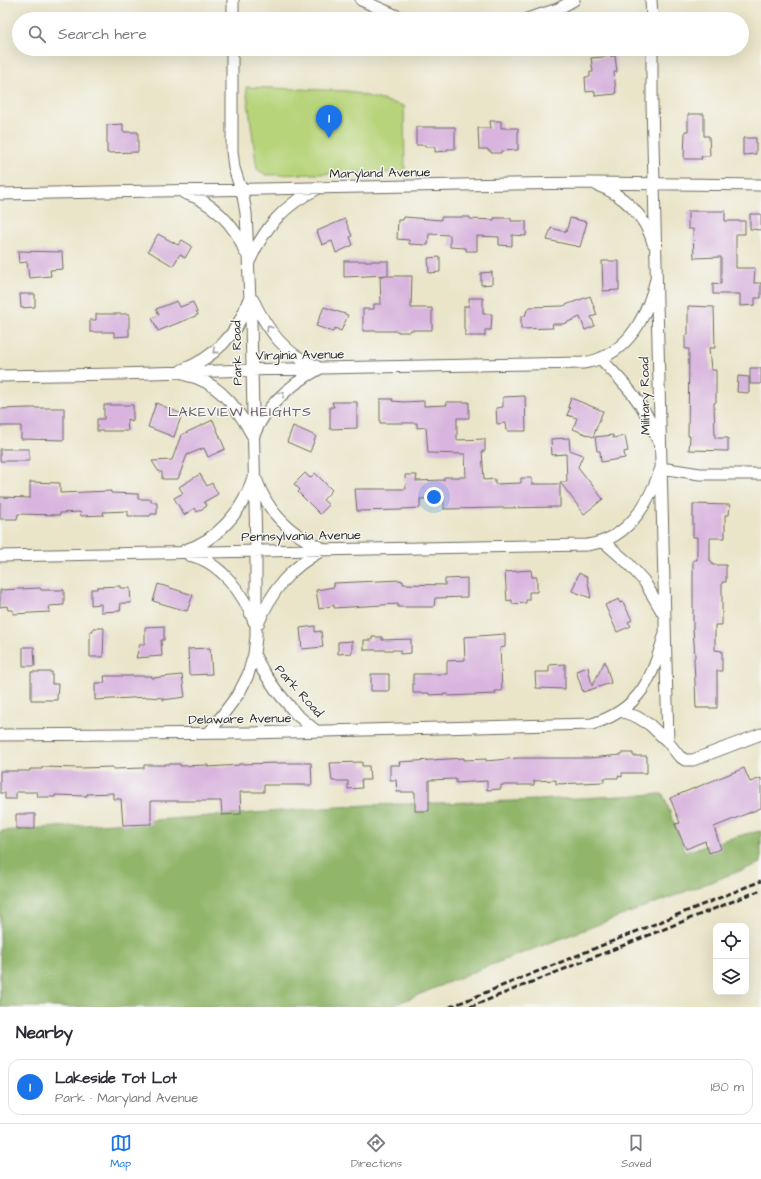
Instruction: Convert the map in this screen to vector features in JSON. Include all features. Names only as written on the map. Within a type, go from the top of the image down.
[{"type":"street","points":[[233,0],[233,12]]},
{"type":"street","points":[[360,0],[388,12]]},
{"type":"street","points":[[549,12],[558,9],[574,0]]},
{"type":"street","points":[[651,0],[652,12]]},
{"type":"street","name":"Park Road","points":[[232,56],[232,150],[234,168],[241,189],[246,213],[250,295],[256,551],[256,628],[254,654],[276,690],[296,714],[316,731]]},
{"type":"street","name":"Military Road","points":[[652,56],[656,279],[668,742]]},
{"type":"street","points":[[591,183],[610,191],[624,200],[634,210],[652,239],[656,255]]},
{"type":"street","name":"Maryland Avenue","points":[[0,194],[591,183],[761,186]]},
{"type":"street","points":[[248,262],[264,233],[282,212],[298,200],[321,188]]},
{"type":"street","points":[[176,190],[197,198],[210,206],[223,217],[243,246],[248,262]]},
{"type":"street","name":"Virginia Avenue","points":[[0,376],[583,363],[601,358],[620,347],[637,327],[645,313],[653,294],[656,279]]},
{"type":"street","points":[[250,295],[260,315],[274,336],[286,349],[298,358],[321,368]]},
{"type":"street","points":[[176,372],[193,366],[209,357],[222,345],[232,334],[242,317],[250,295]]},
{"type":"street","points":[[601,358],[630,389],[643,406],[654,429],[661,449]]},
{"type":"street","points":[[253,438],[264,416],[276,400],[302,378],[321,368]]},
{"type":"street","points":[[176,372],[205,381],[219,390],[233,404],[244,420],[253,438]]},
{"type":"street","points":[[661,468],[700,474],[761,474]]},
{"type":"street","name":"Pennsylvania Avenue","points":[[0,556],[587,545],[603,541],[615,535],[624,528],[641,510],[650,495],[661,468]]},
{"type":"street","points":[[254,473],[259,488],[278,518],[292,531],[308,542],[325,549]]},
{"type":"street","points":[[175,552],[194,547],[216,533],[232,517],[250,486],[254,473]]},
{"type":"street","points":[[603,541],[627,562],[644,581],[665,617]]},
{"type":"street","points":[[256,628],[265,607],[277,588],[292,570],[310,557],[325,549]]},
{"type":"street","points":[[175,552],[204,560],[229,580],[242,596],[251,613],[256,628]]},
{"type":"street","name":"Delaware Avenue","points":[[0,735],[209,733],[592,724],[607,719],[621,711],[629,705],[642,690],[650,677],[666,633]]},
{"type":"street","points":[[209,733],[239,693],[248,675],[254,654]]},
{"type":"street","points":[[621,711],[637,716],[650,725],[668,742],[679,756],[685,760],[693,760],[761,734]]},
{"type":"green space","points":[[246,87],[348,91],[404,106],[405,172],[266,175],[257,169]]},
{"type":"green space","points":[[663,794],[685,852],[745,834],[761,831],[761,863],[483,968],[389,1007],[0,1007],[0,831],[367,805],[514,801]]},
{"type":"building","points":[[615,56],[617,72],[614,72],[616,94],[595,96],[595,91],[586,92],[585,77],[590,77],[590,72],[593,72],[591,58]]},
{"type":"building","points":[[688,114],[704,114],[704,136],[709,136],[710,156],[701,156],[702,159],[684,159],[685,131],[688,131]]},
{"type":"building","points":[[490,121],[501,121],[501,128],[518,128],[518,150],[491,153],[488,149],[479,149],[478,128],[491,128]]},
{"type":"building","points":[[123,124],[123,132],[138,132],[138,152],[107,153],[107,125]]},
{"type":"building","points":[[416,127],[455,127],[455,149],[435,152],[435,147],[416,145]]},
{"type":"building","points":[[743,138],[756,138],[756,154],[743,155]]},
{"type":"building","points":[[688,211],[725,211],[725,221],[745,221],[745,234],[736,234],[736,268],[755,268],[754,283],[761,283],[761,298],[755,298],[755,305],[740,306],[740,294],[713,294],[713,283],[721,284],[721,257],[694,258],[693,229],[688,229]]},
{"type":"building","points":[[750,214],[761,214],[761,230],[750,229]]},
{"type":"building","points":[[404,217],[441,220],[441,217],[470,217],[470,219],[494,220],[494,218],[511,218],[511,221],[526,221],[526,236],[512,235],[512,246],[499,245],[499,237],[477,236],[477,251],[466,251],[466,248],[450,247],[450,235],[429,234],[428,245],[409,244],[409,240],[397,239],[398,220],[403,220]]},
{"type":"building","points":[[570,218],[587,222],[580,247],[547,240],[551,228],[566,232]]},
{"type":"building","points":[[345,219],[352,236],[350,237],[353,245],[336,253],[332,241],[322,245],[317,231]]},
{"type":"building","points":[[158,234],[178,245],[182,240],[192,246],[185,258],[180,254],[173,266],[148,251]]},
{"type":"building","points":[[18,251],[62,252],[63,269],[50,270],[51,276],[29,278],[27,262],[19,263]]},
{"type":"building","points":[[440,257],[440,272],[429,273],[428,258]]},
{"type":"building","points":[[344,261],[388,261],[388,275],[344,277]]},
{"type":"building","points":[[602,261],[619,261],[619,290],[603,291]]},
{"type":"building","points":[[492,272],[492,284],[481,285],[481,273]]},
{"type":"building","points":[[380,276],[412,276],[411,308],[432,308],[432,330],[410,330],[410,332],[363,331],[363,309],[374,309],[374,304],[381,304]]},
{"type":"building","points":[[20,294],[35,294],[35,307],[21,308]]},
{"type":"building","points":[[590,296],[597,315],[591,317],[595,326],[585,330],[580,317],[563,324],[552,324],[553,328],[521,329],[521,316],[525,316],[530,307],[563,306]]},
{"type":"building","points":[[469,298],[483,298],[483,314],[492,314],[491,330],[485,330],[485,336],[465,336],[464,306],[469,306]]},
{"type":"building","points":[[177,301],[180,307],[193,302],[198,315],[158,331],[152,318],[159,315],[156,309]]},
{"type":"building","points":[[688,306],[714,307],[715,348],[709,348],[711,370],[716,370],[716,402],[714,403],[715,438],[728,438],[728,451],[689,450],[689,349],[685,349],[685,335],[688,335]]},
{"type":"building","points":[[324,307],[348,315],[341,331],[335,328],[333,332],[316,326]]},
{"type":"building","points":[[96,314],[129,314],[129,336],[114,337],[114,332],[90,332],[90,320],[96,320]]},
{"type":"building","points":[[750,368],[761,368],[761,384],[750,384]]},
{"type":"building","points":[[738,376],[749,377],[749,393],[737,392]]},
{"type":"building","points":[[525,396],[526,431],[507,431],[506,423],[497,424],[496,408],[503,407],[503,397]]},
{"type":"building","points":[[571,398],[603,411],[593,437],[573,429],[577,418],[567,415],[570,408],[568,407]]},
{"type":"building","points":[[380,399],[393,399],[392,401],[404,402],[424,401],[424,406],[447,405],[446,402],[469,402],[469,418],[457,418],[457,440],[485,439],[485,451],[482,451],[484,480],[495,479],[495,484],[521,483],[521,478],[532,478],[532,484],[560,484],[560,507],[444,509],[444,498],[420,499],[420,508],[357,511],[355,489],[406,489],[405,475],[417,475],[416,481],[444,480],[444,477],[466,477],[465,454],[428,453],[426,427],[417,428],[417,423],[380,423]]},
{"type":"building","points":[[332,402],[357,402],[357,428],[330,429],[330,407],[334,407]]},
{"type":"building","points":[[156,403],[182,414],[174,437],[148,427]]},
{"type":"building","points":[[104,405],[133,405],[133,421],[127,419],[128,431],[97,431],[97,419],[104,419]]},
{"type":"building","points":[[64,408],[64,440],[21,439],[21,426],[0,426],[0,409]]},
{"type":"building","points":[[213,420],[225,449],[208,457],[204,448],[187,455],[178,479],[162,479],[162,472],[159,472],[152,461],[172,460],[181,435]]},
{"type":"building","points":[[293,426],[316,436],[310,452],[287,442]]},
{"type":"building","points":[[613,435],[613,438],[625,436],[628,451],[624,452],[625,458],[601,462],[600,451],[597,451],[595,437]]},
{"type":"building","points":[[569,438],[570,450],[583,455],[578,467],[603,499],[584,514],[560,482],[567,482],[566,454],[552,455],[551,439]]},
{"type":"building","points":[[0,449],[29,449],[29,461],[0,461]]},
{"type":"building","points":[[305,473],[310,478],[315,473],[332,490],[323,500],[329,505],[320,514],[298,492],[300,490],[294,484]]},
{"type":"building","points":[[200,474],[207,486],[212,483],[218,494],[204,502],[207,506],[197,512],[195,508],[184,515],[174,498],[183,493],[179,487]]},
{"type":"building","points":[[30,482],[60,483],[60,493],[111,491],[111,493],[138,494],[138,499],[151,499],[151,502],[157,502],[157,514],[151,514],[150,516],[128,516],[128,511],[103,512],[104,515],[81,516],[80,512],[60,513],[60,515],[18,514],[17,519],[0,519],[0,497],[30,498]]},
{"type":"building","points":[[693,504],[730,505],[729,515],[725,515],[725,538],[710,538],[710,561],[712,561],[712,565],[726,565],[726,582],[722,582],[722,625],[715,625],[715,650],[722,651],[722,671],[717,671],[717,708],[696,708],[693,629],[693,560],[697,560],[697,537],[693,537]]},
{"type":"building","points":[[531,570],[532,577],[537,577],[537,592],[529,592],[529,600],[526,600],[526,603],[512,604],[512,600],[507,601],[505,572]]},
{"type":"building","points":[[579,573],[587,577],[591,598],[572,591]]},
{"type":"building","points":[[467,578],[467,597],[435,598],[434,607],[398,607],[398,604],[334,608],[334,605],[319,609],[316,590],[334,587],[334,583],[401,580],[403,581],[403,584],[445,585],[445,579]]},
{"type":"building","points":[[158,584],[193,595],[187,611],[153,601]]},
{"type":"building","points":[[120,586],[120,588],[130,588],[131,603],[121,603],[120,611],[101,612],[101,604],[91,605],[91,589],[97,589],[97,587]]},
{"type":"building","points":[[40,588],[41,590],[64,590],[64,605],[49,606],[50,612],[13,614],[13,610],[8,610],[7,606],[0,607],[0,590]]},
{"type":"building","points":[[619,599],[620,603],[623,602],[632,620],[628,622],[631,626],[617,632],[605,605]]},
{"type":"building","points":[[164,626],[164,640],[161,640],[162,656],[136,658],[140,644],[145,644],[145,627]]},
{"type":"building","points":[[315,626],[315,632],[321,631],[323,647],[302,649],[300,628]]},
{"type":"building","points":[[93,628],[104,628],[103,657],[90,657],[90,631],[93,631]]},
{"type":"building","points":[[505,634],[505,647],[500,648],[502,691],[495,691],[496,694],[448,696],[448,694],[429,695],[429,693],[413,693],[413,674],[447,674],[447,661],[465,660],[464,637]]},
{"type":"building","points":[[372,637],[382,637],[382,640],[411,639],[411,653],[400,654],[400,650],[364,650],[364,640],[372,640]]},
{"type":"building","points":[[352,641],[352,653],[338,654],[338,642]]},
{"type":"building","points":[[23,647],[34,647],[35,666],[23,666]]},
{"type":"building","points":[[210,648],[212,674],[189,675],[188,649]]},
{"type":"building","points":[[605,661],[611,683],[583,692],[576,671],[588,667],[592,686]]},
{"type":"building","points":[[565,664],[565,689],[536,688],[535,672],[549,672],[549,665]]},
{"type":"building","points":[[31,672],[52,672],[52,684],[58,684],[57,700],[31,700]]},
{"type":"building","points":[[371,674],[389,674],[389,691],[371,691]]},
{"type":"building","points":[[182,675],[185,697],[163,700],[163,698],[148,697],[95,700],[95,683],[105,683],[104,676],[152,676],[152,678]]},
{"type":"building","points":[[621,753],[633,753],[633,756],[647,756],[647,773],[622,773],[622,777],[618,776],[618,778],[604,778],[604,782],[556,784],[556,780],[534,781],[534,785],[501,785],[501,789],[487,790],[487,781],[456,783],[456,779],[429,780],[429,811],[415,811],[415,792],[397,792],[396,780],[390,780],[390,765],[400,765],[399,762],[464,758],[464,760],[486,759],[486,761],[518,758],[590,758],[621,755]]},
{"type":"building","points":[[362,762],[362,766],[369,766],[370,780],[361,780],[362,788],[348,789],[348,781],[332,781],[330,763]]},
{"type":"building","points":[[311,763],[312,785],[264,785],[264,792],[240,792],[241,814],[222,815],[221,801],[151,801],[151,824],[123,825],[121,799],[113,799],[113,793],[87,794],[87,796],[55,795],[55,797],[38,797],[37,792],[16,792],[16,799],[5,799],[5,793],[0,793],[0,771],[30,771],[30,769],[42,769],[42,767],[113,767],[113,769],[144,768],[144,765],[165,764],[180,764],[180,766],[208,765],[208,767],[239,764]]},
{"type":"building","points":[[744,768],[750,782],[761,778],[761,808],[714,827],[721,849],[709,853],[705,841],[686,849],[675,824],[680,823],[670,798]]},
{"type":"building","points":[[16,814],[35,814],[35,829],[16,829]]},
{"type":"railway","points":[[450,1007],[761,881]]},
{"type":"railway","points":[[470,1007],[761,890]]},
{"type":"place","name":"Lakeside Tot Lot","points":[[329,138]]},
{"type":"district","name":"LAKEVIEW HEIGHTS","points":[[240,412]]}]
